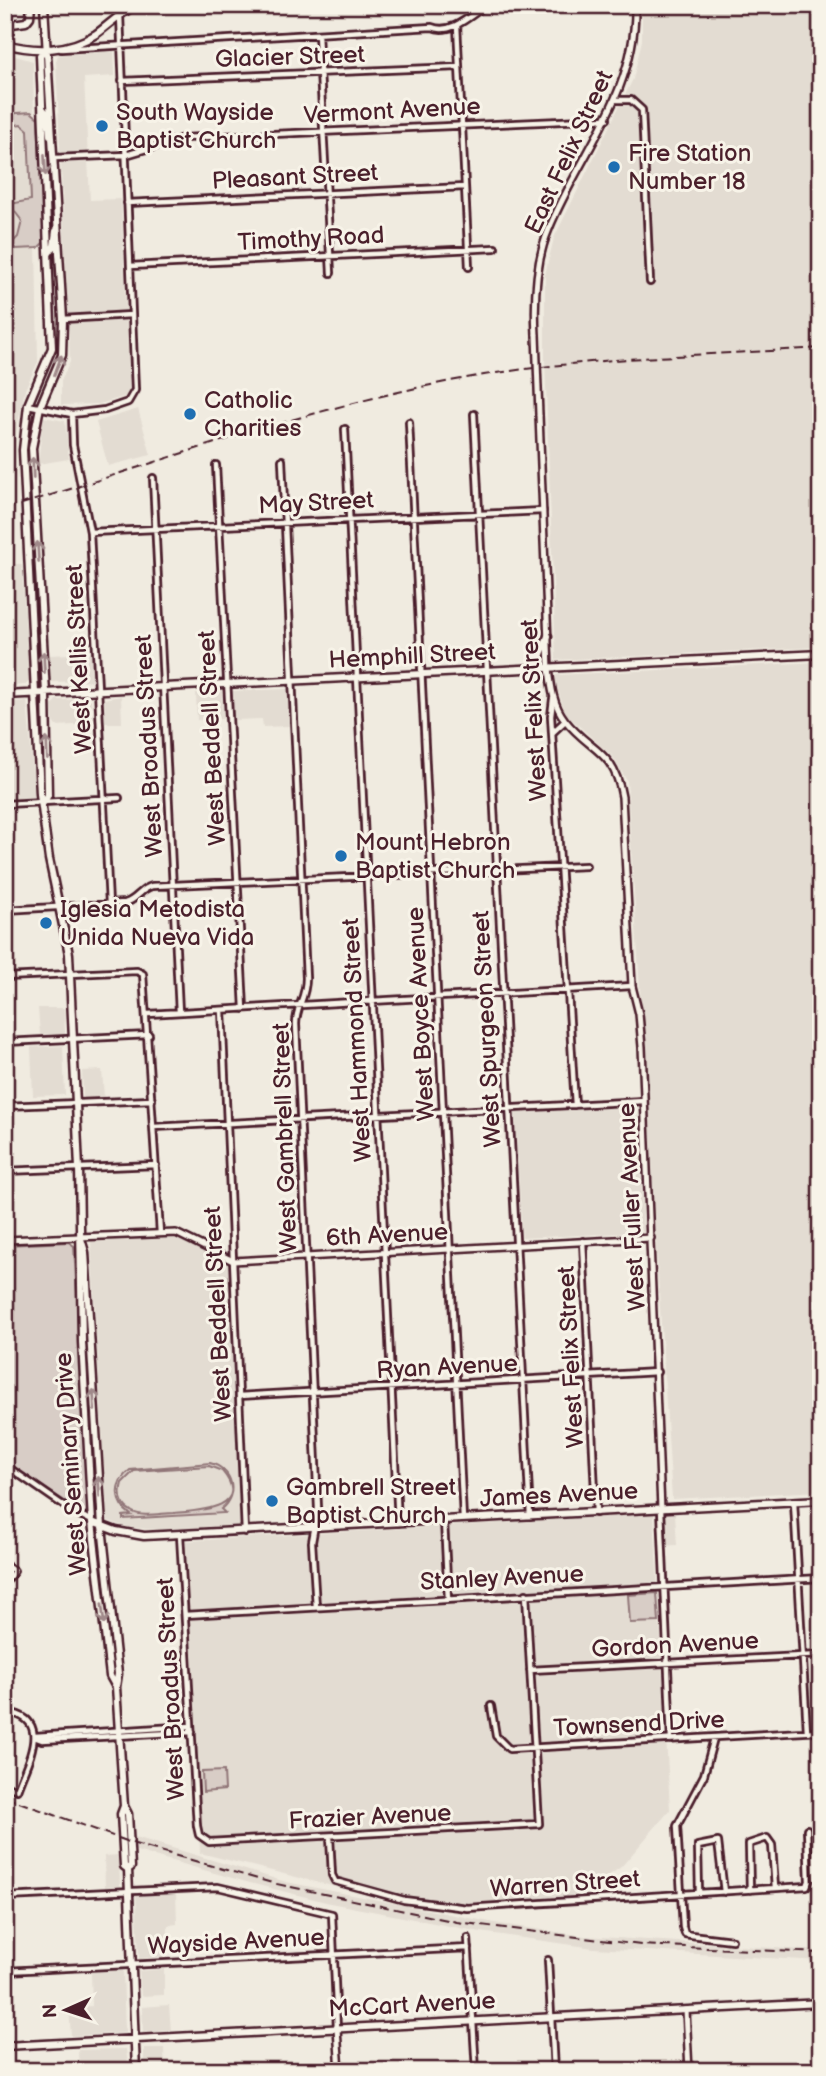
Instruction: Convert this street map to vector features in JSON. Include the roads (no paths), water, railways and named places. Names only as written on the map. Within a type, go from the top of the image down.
[{"type":"main road","points":[[5,44],[45,50],[56,48],[95,34],[120,14],[137,5]]},
{"type":"main road","points":[[5,25],[26,22],[32,6]]},
{"type":"main road","points":[[44,7],[58,215],[54,246],[49,253],[54,257],[61,281]]},
{"type":"main road","name":"West Seminary Drive","points":[[45,50],[40,55],[52,348],[28,405],[23,450],[40,794],[44,803],[49,859],[61,906],[70,974],[79,1168],[78,1253],[92,1522],[110,1676],[116,1687]]},
{"type":"main road","points":[[43,109],[48,116],[55,143]]},
{"type":"main road","name":"West Seminary Drive","points":[[44,803],[48,795],[46,693],[32,461],[40,407],[60,362],[63,319],[58,215]]},
{"type":"main road","points":[[52,299],[56,314],[63,319]]},
{"type":"main road","points":[[31,599],[41,601]]},
{"type":"main road","points":[[530,669],[540,657],[548,636]]},
{"type":"main road","name":"Hemphill Street","points":[[5,695],[821,654]]},
{"type":"main road","name":"West Seminary Drive","points":[[80,1236],[85,1252],[102,1526],[118,1674],[116,1687],[124,1806],[128,1814],[136,2071]]},
{"type":"main road","points":[[82,1342],[90,1342]]},
{"type":"main road","points":[[88,1449],[97,1449]]},
{"type":"main road","name":"James Avenue","points":[[92,1522],[129,1535],[180,1535],[821,1500]]},
{"type":"main road","name":"McCart Avenue","points":[[5,2046],[821,2003]]},
{"type":"street","points":[[56,48],[121,48],[432,27],[440,30],[457,25],[486,5]]},
{"type":"street","name":"East Felix Street","points":[[535,314],[537,278],[548,230],[617,100],[632,51],[635,5]]},
{"type":"street","points":[[28,405],[72,414],[118,407],[128,402],[134,394],[120,14]]},
{"type":"street","points":[[457,25],[469,267]]},
{"type":"street","points":[[318,34],[331,273]]},
{"type":"street","name":"Glacier Street","points":[[122,81],[458,67]]},
{"type":"street","points":[[617,100],[631,100],[642,110],[650,282]]},
{"type":"street","name":"Vermont Avenue","points":[[55,158],[125,155],[183,138],[607,119]]},
{"type":"street","name":"Pleasant Street","points":[[127,203],[465,187]]},
{"type":"street","name":"Timothy Road","points":[[130,266],[495,247]]},
{"type":"street","name":"West Felix Street","points":[[535,314],[558,867],[569,990],[575,1105]]},
{"type":"street","points":[[63,319],[131,315]]},
{"type":"street","name":"West Kellis Street","points":[[72,414],[73,446],[90,532],[109,904]]},
{"type":"street","name":"West Spurgeon Street","points":[[474,414],[530,1516]]},
{"type":"street","name":"West Boyce Avenue","points":[[409,422],[463,1520]]},
{"type":"street","name":"West Hammond Street","points":[[345,429],[398,1523]]},
{"type":"street","name":"West Gambrell Street","points":[[282,460],[306,992],[296,1024],[318,1508],[312,1542],[316,1607]]},
{"type":"street","name":"West Beddell Street","points":[[216,465],[244,1009]]},
{"type":"street","name":"West Broadus Street","points":[[153,478],[179,1012]]},
{"type":"street","name":"May Street","points":[[90,532],[543,511]]},
{"type":"street","name":"West Fuller Avenue","points":[[553,698],[565,721],[599,750],[619,780],[632,986],[640,1026],[671,1740]]},
{"type":"street","points":[[553,732],[565,721]]},
{"type":"street","points":[[5,804],[119,798]]},
{"type":"street","points":[[5,910],[130,902],[144,888],[173,885],[586,866]]},
{"type":"street","points":[[5,977],[137,971],[143,974],[144,1004],[148,1014],[160,1233]]},
{"type":"street","points":[[148,1014],[632,986]]},
{"type":"street","name":"West Beddell Street","points":[[222,1010],[245,1532]]},
{"type":"street","points":[[5,1042],[149,1035]]},
{"type":"street","points":[[5,1106],[152,1100]]},
{"type":"street","points":[[154,1127],[644,1101]]},
{"type":"street","points":[[5,1171],[156,1165]]},
{"type":"street","points":[[5,1240],[176,1233],[233,1261]]},
{"type":"street","name":"6th Avenue","points":[[233,1261],[651,1238]]},
{"type":"street","name":"West Felix Street","points":[[583,1241],[596,1513]]},
{"type":"street","name":"Ryan Avenue","points":[[239,1396],[657,1372]]},
{"type":"street","points":[[5,1465],[92,1522]]},
{"type":"street","points":[[794,1502],[807,1731]]},
{"type":"street","points":[[444,1521],[448,1599]]},
{"type":"street","name":"West Broadus Street","points":[[180,1535],[198,1831],[203,1839]]},
{"type":"street","points":[[5,1565],[14,1571],[5,1583]]},
{"type":"street","name":"Stanley Avenue","points":[[184,1615],[821,1578]]},
{"type":"street","points":[[526,1594],[535,1748]]},
{"type":"street","name":"Gordon Avenue","points":[[530,1670],[821,1655]]},
{"type":"street","name":"Townsend Drive","points":[[491,1706],[499,1742],[509,1749],[821,1731]]},
{"type":"street","points":[[5,1712],[23,1717],[34,1737],[34,1750],[26,1763],[17,1790],[5,1785]]},
{"type":"street","points":[[34,1737],[191,1729]]},
{"type":"street","points":[[714,1738],[704,1775],[688,1810],[677,1826],[681,1894],[685,1934],[732,1940]]},
{"type":"street","name":"Frazier Avenue","points":[[203,1839],[209,1842],[330,1837],[539,1824],[535,1748]]},
{"type":"street","name":"Warren Street","points":[[330,1837],[332,1875],[344,1885],[448,1908],[807,1886],[810,1881],[807,1829]]},
{"type":"street","points":[[750,1890],[749,1844],[767,1838],[772,1845],[775,1888]]},
{"type":"street","points":[[699,1893],[698,1846],[712,1841],[718,1842],[721,1849],[724,1892]]},
{"type":"street","points":[[5,1897],[218,1887],[332,1914],[340,2071]]},
{"type":"street","points":[[468,1938],[476,2071]]},
{"type":"street","name":"Wayside Avenue","points":[[5,1971],[468,1948]]},
{"type":"street","points":[[548,1960],[554,2071]]},
{"type":"street","points":[[686,2010],[690,2071]]},
{"type":"railway","points":[[5,509],[243,434],[423,387],[484,375],[568,364],[821,348]]},
{"type":"railway","points":[[5,1797],[135,1844],[272,1883],[457,1922],[641,1945],[821,1953]]},
{"type":"place","name":"South Wayside Baptist Church","points":[[102,126]]},
{"type":"place","name":"Fire Station Number 18","points":[[614,167]]},
{"type":"place","name":"Catholic Charities","points":[[190,414]]},
{"type":"place","name":"Mount Hebron Baptist Church","points":[[341,856]]},
{"type":"place","name":"Iglesia Metodista Unida Nueva Vida","points":[[46,923]]},
{"type":"place","name":"Gambrell Street Baptist Church","points":[[272,1501]]}]
